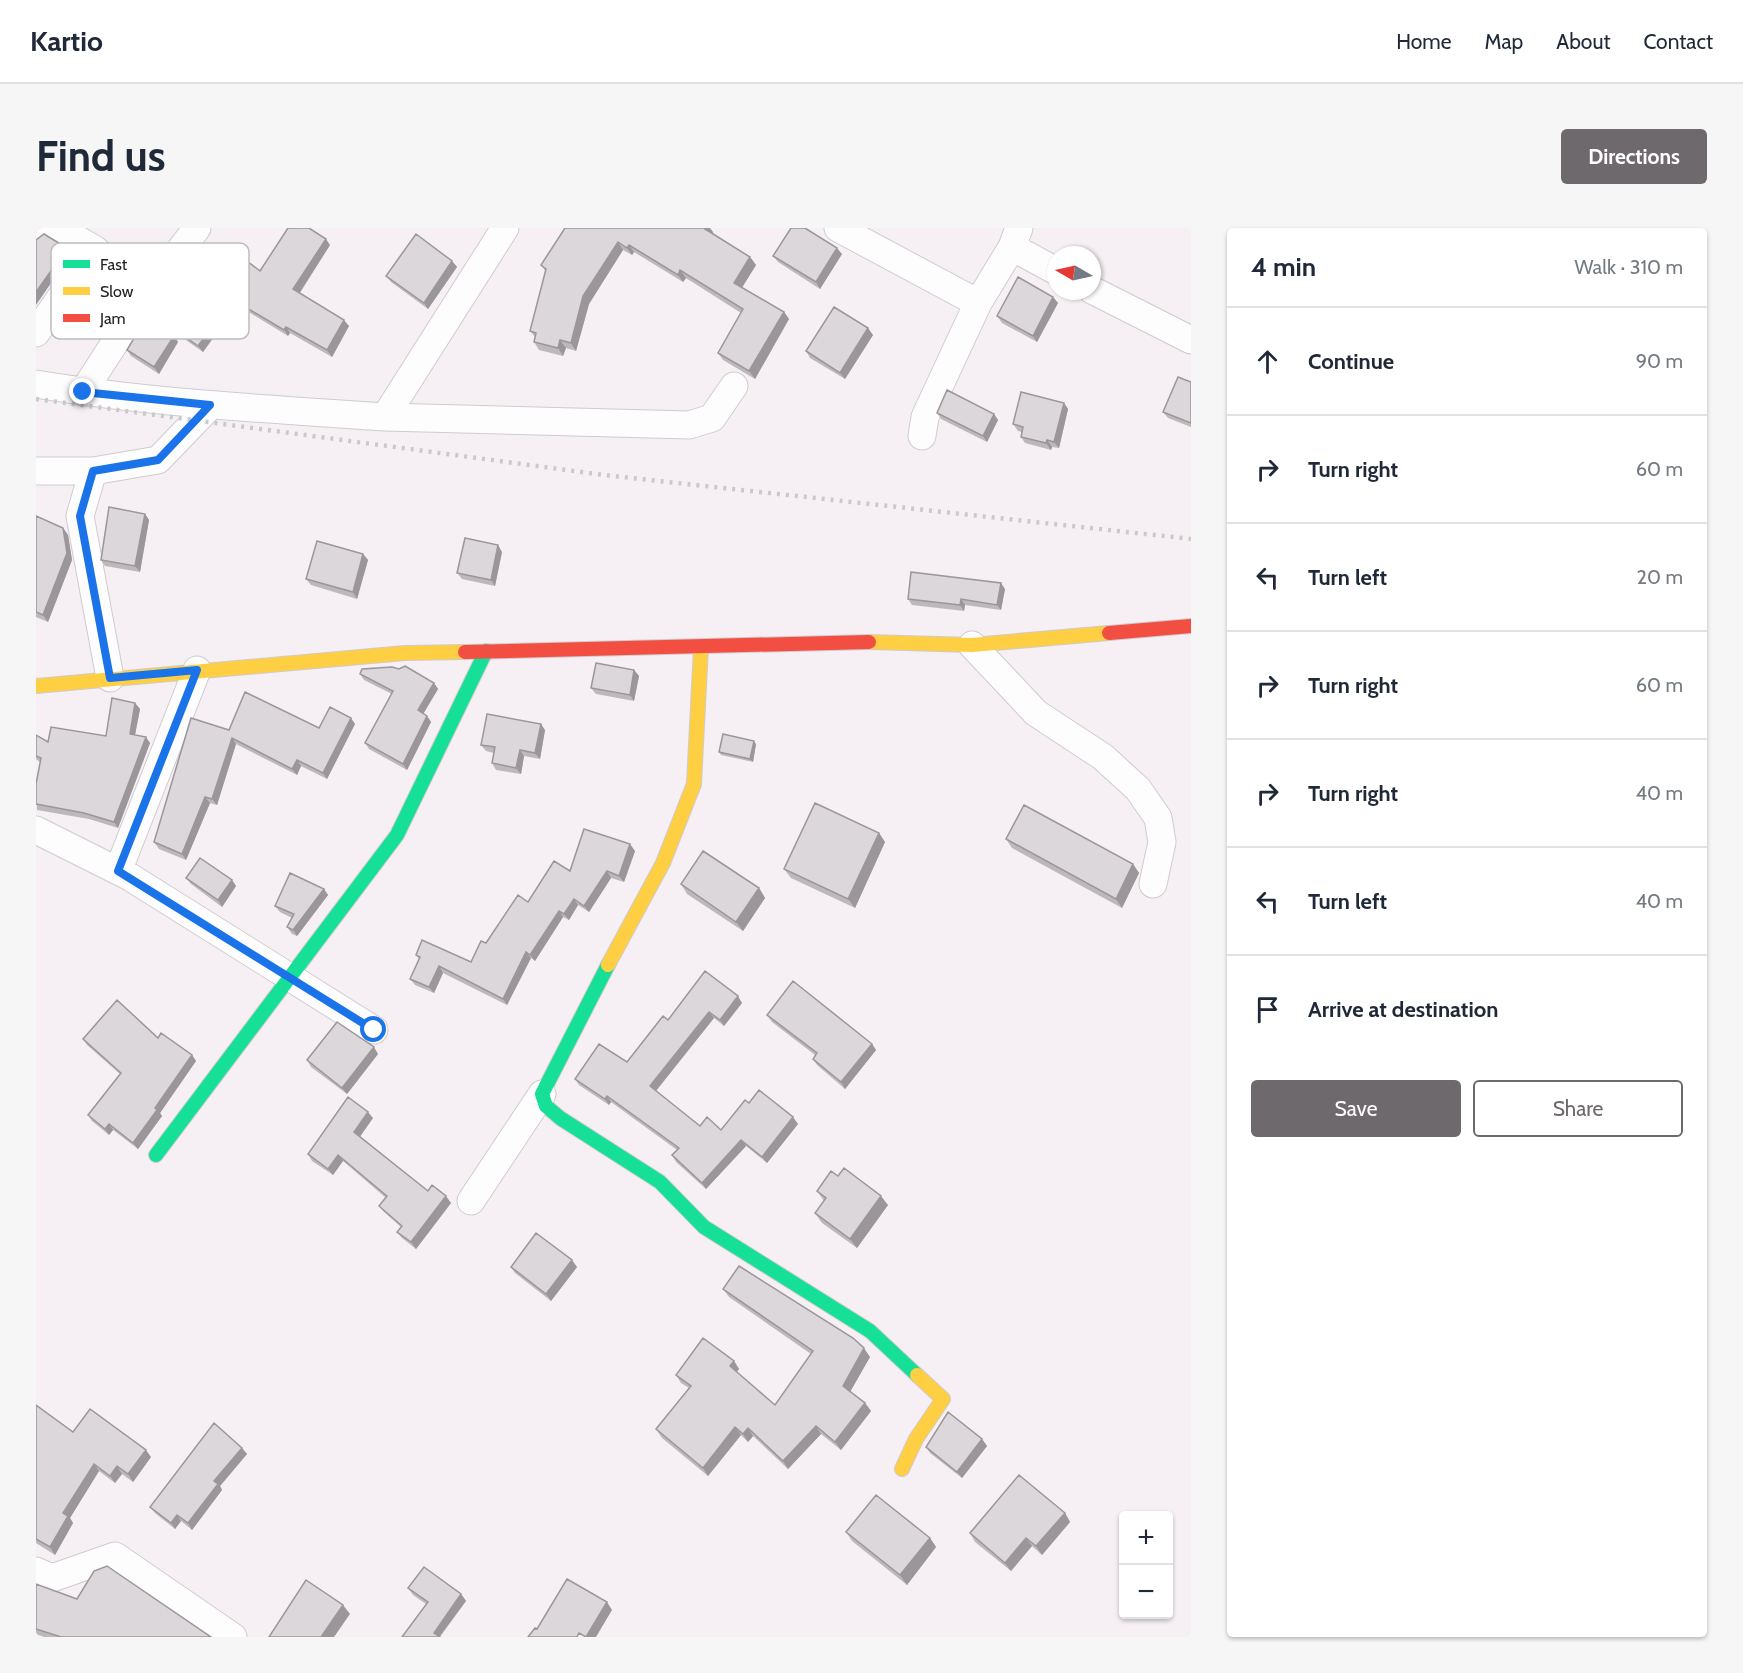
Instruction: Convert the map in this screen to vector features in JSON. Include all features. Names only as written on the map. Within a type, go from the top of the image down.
[{"type":"street","points":[[58,228],[84,243]]},
{"type":"street","points":[[185,243],[197,228]]},
{"type":"street","points":[[385,417],[505,228]]},
{"type":"street","points":[[837,228],[978,303]]},
{"type":"street","points":[[922,436],[925,417],[978,303],[1016,238],[1047,264]]},
{"type":"street","points":[[1101,295],[1191,340]]},
{"type":"street","points":[[36,333],[51,311]]},
{"type":"street","points":[[83,392],[117,339]]},
{"type":"street","points":[[36,384],[83,392],[210,405],[385,417],[689,425],[712,418],[734,386]]},
{"type":"street","points":[[36,471],[93,471],[158,460],[210,405]]},
{"type":"street","points":[[93,471],[80,516],[110,678]]},
{"type":"street","points":[[36,686],[405,653],[900,641],[972,645],[1191,626]]},
{"type":"street","points":[[972,645],[1036,713],[1103,758],[1138,789],[1158,818],[1161,834],[1162,842],[1153,884]]},
{"type":"street","points":[[471,1201],[542,1094],[570,1035],[663,863],[694,784],[701,647]]},
{"type":"street","points":[[156,1155],[397,835],[486,651]]},
{"type":"street","points":[[118,871],[197,670]]},
{"type":"street","points":[[36,830],[118,871],[291,976],[374,1030]]},
{"type":"street","points":[[542,1094],[546,1106],[560,1118],[660,1182],[704,1227],[870,1331],[943,1399],[916,1439],[902,1469]]},
{"type":"street","points":[[36,1571],[52,1578],[115,1556],[233,1637]]},
{"type":"building","points":[[288,228],[309,228],[326,239],[293,289],[344,320],[327,350],[286,327],[284,330],[249,309],[249,263],[260,271]]},
{"type":"building","points":[[565,228],[706,228],[750,257],[734,283],[784,312],[749,371],[718,353],[743,309],[680,270],[678,275],[629,245],[627,248],[618,242],[583,296],[571,343],[560,340],[558,348],[534,342],[536,333],[530,331],[546,269],[541,265]]},
{"type":"building","points":[[791,228],[805,228],[837,248],[816,282],[773,256]]},
{"type":"building","points":[[44,234],[59,243],[51,243],[51,271],[36,292],[36,240]]},
{"type":"building","points":[[416,234],[452,261],[424,303],[386,276]]},
{"type":"building","points":[[1018,277],[1047,294],[1047,300],[1051,300],[1033,336],[997,316]]},
{"type":"building","points":[[834,307],[868,328],[840,373],[806,351]]},
{"type":"building","points":[[134,339],[172,339],[154,367],[127,350]]},
{"type":"building","points":[[188,339],[203,339],[198,346]]},
{"type":"building","points":[[1178,377],[1191,382],[1191,423],[1163,412]]},
{"type":"building","points":[[947,390],[994,414],[983,436],[937,413]]},
{"type":"building","points":[[1021,392],[1064,403],[1054,442],[1047,440],[1046,443],[1021,437],[1023,427],[1013,424]]},
{"type":"building","points":[[109,507],[145,514],[135,566],[101,560]]},
{"type":"building","points":[[36,516],[63,528],[67,553],[43,615],[36,612]]},
{"type":"building","points":[[465,538],[498,545],[491,580],[457,573]]},
{"type":"building","points":[[317,541],[363,554],[353,592],[306,579]]},
{"type":"building","points":[[911,572],[1001,583],[997,605],[961,599],[960,605],[908,599]]},
{"type":"building","points":[[596,663],[634,670],[630,695],[591,688]]},
{"type":"building","points":[[405,666],[434,683],[418,710],[427,716],[403,764],[365,743],[393,691],[360,674],[362,669],[392,667],[399,669]]},
{"type":"building","points":[[245,692],[319,728],[330,707],[351,718],[323,773],[297,760],[292,769],[232,738],[212,799],[205,797],[182,854],[154,842],[191,718],[229,730]]},
{"type":"building","points":[[112,698],[135,703],[130,734],[146,737],[114,822],[84,813],[36,804],[36,784],[41,758],[36,756],[36,735],[48,742],[51,727],[106,736]]},
{"type":"building","points":[[487,714],[541,724],[535,753],[520,750],[516,768],[492,763],[495,747],[481,745]]},
{"type":"building","points":[[723,734],[754,741],[750,759],[719,752]]},
{"type":"building","points":[[815,803],[879,833],[848,899],[784,869]]},
{"type":"building","points":[[1024,805],[1133,864],[1116,899],[1006,839]]},
{"type":"building","points":[[584,829],[630,844],[619,876],[607,871],[584,906],[574,899],[564,914],[559,911],[530,955],[526,952],[503,999],[439,966],[429,987],[410,979],[420,957],[416,955],[422,940],[471,962],[481,941],[486,943],[518,895],[528,902],[554,861],[570,871]]},
{"type":"building","points":[[703,851],[759,888],[736,922],[681,884]]},
{"type":"building","points":[[200,858],[232,880],[218,900],[186,878]]},
{"type":"building","points":[[290,873],[324,889],[293,930],[287,927],[294,914],[275,906]]},
{"type":"building","points":[[705,971],[738,996],[720,1020],[709,1012],[650,1086],[700,1126],[707,1117],[721,1130],[745,1100],[749,1103],[759,1090],[793,1117],[762,1157],[741,1140],[702,1183],[672,1155],[679,1148],[607,1096],[605,1099],[575,1079],[599,1044],[627,1062],[663,1016],[668,1020]]},
{"type":"building","points":[[793,981],[872,1044],[841,1082],[813,1059],[817,1053],[767,1015]]},
{"type":"building","points":[[117,1000],[158,1038],[161,1033],[192,1055],[133,1143],[109,1124],[105,1129],[88,1115],[121,1073],[83,1039]]},
{"type":"building","points":[[337,1022],[374,1047],[342,1088],[307,1060]]},
{"type":"building","points":[[348,1097],[368,1112],[354,1132],[428,1191],[432,1185],[446,1196],[411,1242],[397,1232],[402,1226],[379,1206],[387,1196],[338,1155],[328,1169],[308,1154]]},
{"type":"building","points":[[844,1168],[881,1196],[850,1239],[815,1213],[826,1198],[817,1191],[831,1171],[838,1176]]},
{"type":"building","points":[[536,1233],[572,1260],[546,1294],[511,1267]]},
{"type":"building","points":[[739,1266],[853,1338],[864,1348],[843,1386],[865,1403],[835,1442],[816,1426],[783,1461],[748,1428],[743,1434],[735,1427],[703,1468],[656,1429],[691,1386],[676,1375],[703,1338],[734,1361],[730,1366],[775,1405],[813,1351],[723,1289]]},
{"type":"building","points":[[36,1405],[73,1432],[90,1409],[146,1450],[128,1474],[117,1466],[110,1476],[94,1464],[63,1513],[68,1516],[50,1547],[36,1539]]},
{"type":"building","points":[[948,1412],[982,1439],[957,1472],[926,1447]]},
{"type":"building","points":[[214,1423],[242,1448],[214,1481],[218,1484],[188,1523],[177,1515],[171,1523],[150,1507]]},
{"type":"building","points":[[1019,1475],[1065,1513],[1036,1546],[1026,1538],[1005,1563],[970,1533]]},
{"type":"building","points":[[876,1495],[930,1538],[900,1575],[846,1532]]},
{"type":"building","points":[[107,1566],[211,1637],[61,1637],[36,1629],[36,1584],[77,1599],[94,1571]]},
{"type":"building","points":[[424,1567],[461,1594],[434,1633],[440,1637],[402,1637],[428,1602],[408,1588]]},
{"type":"building","points":[[567,1579],[607,1602],[586,1637],[579,1633],[577,1637],[528,1637],[535,1628],[537,1629]]},
{"type":"building","points":[[306,1580],[343,1605],[321,1637],[269,1637]]},
{"type":"railway","points":[[36,399],[604,475],[1191,539]]},
{"type":"traffic: fast","points":[[156,1155],[397,835],[486,651]]},
{"type":"traffic: fast","points":[[608,965],[542,1094],[546,1106],[560,1118],[660,1182],[704,1227],[870,1331],[917,1375]]},
{"type":"traffic: slow","points":[[869,642],[972,645],[1109,633]]},
{"type":"traffic: slow","points":[[608,965],[663,863],[694,784],[701,647]]},
{"type":"traffic: slow","points":[[36,686],[405,653],[465,652]]},
{"type":"traffic: slow","points":[[902,1469],[916,1439],[943,1399],[917,1375]]},
{"type":"traffic: jam","points":[[1109,633],[1191,626]]},
{"type":"traffic: jam","points":[[465,652],[869,642]]},
{"type":"route","points":[[83,392],[210,405],[158,460],[93,471],[80,516],[110,678],[197,670],[118,871],[291,976],[374,1030]]}]
